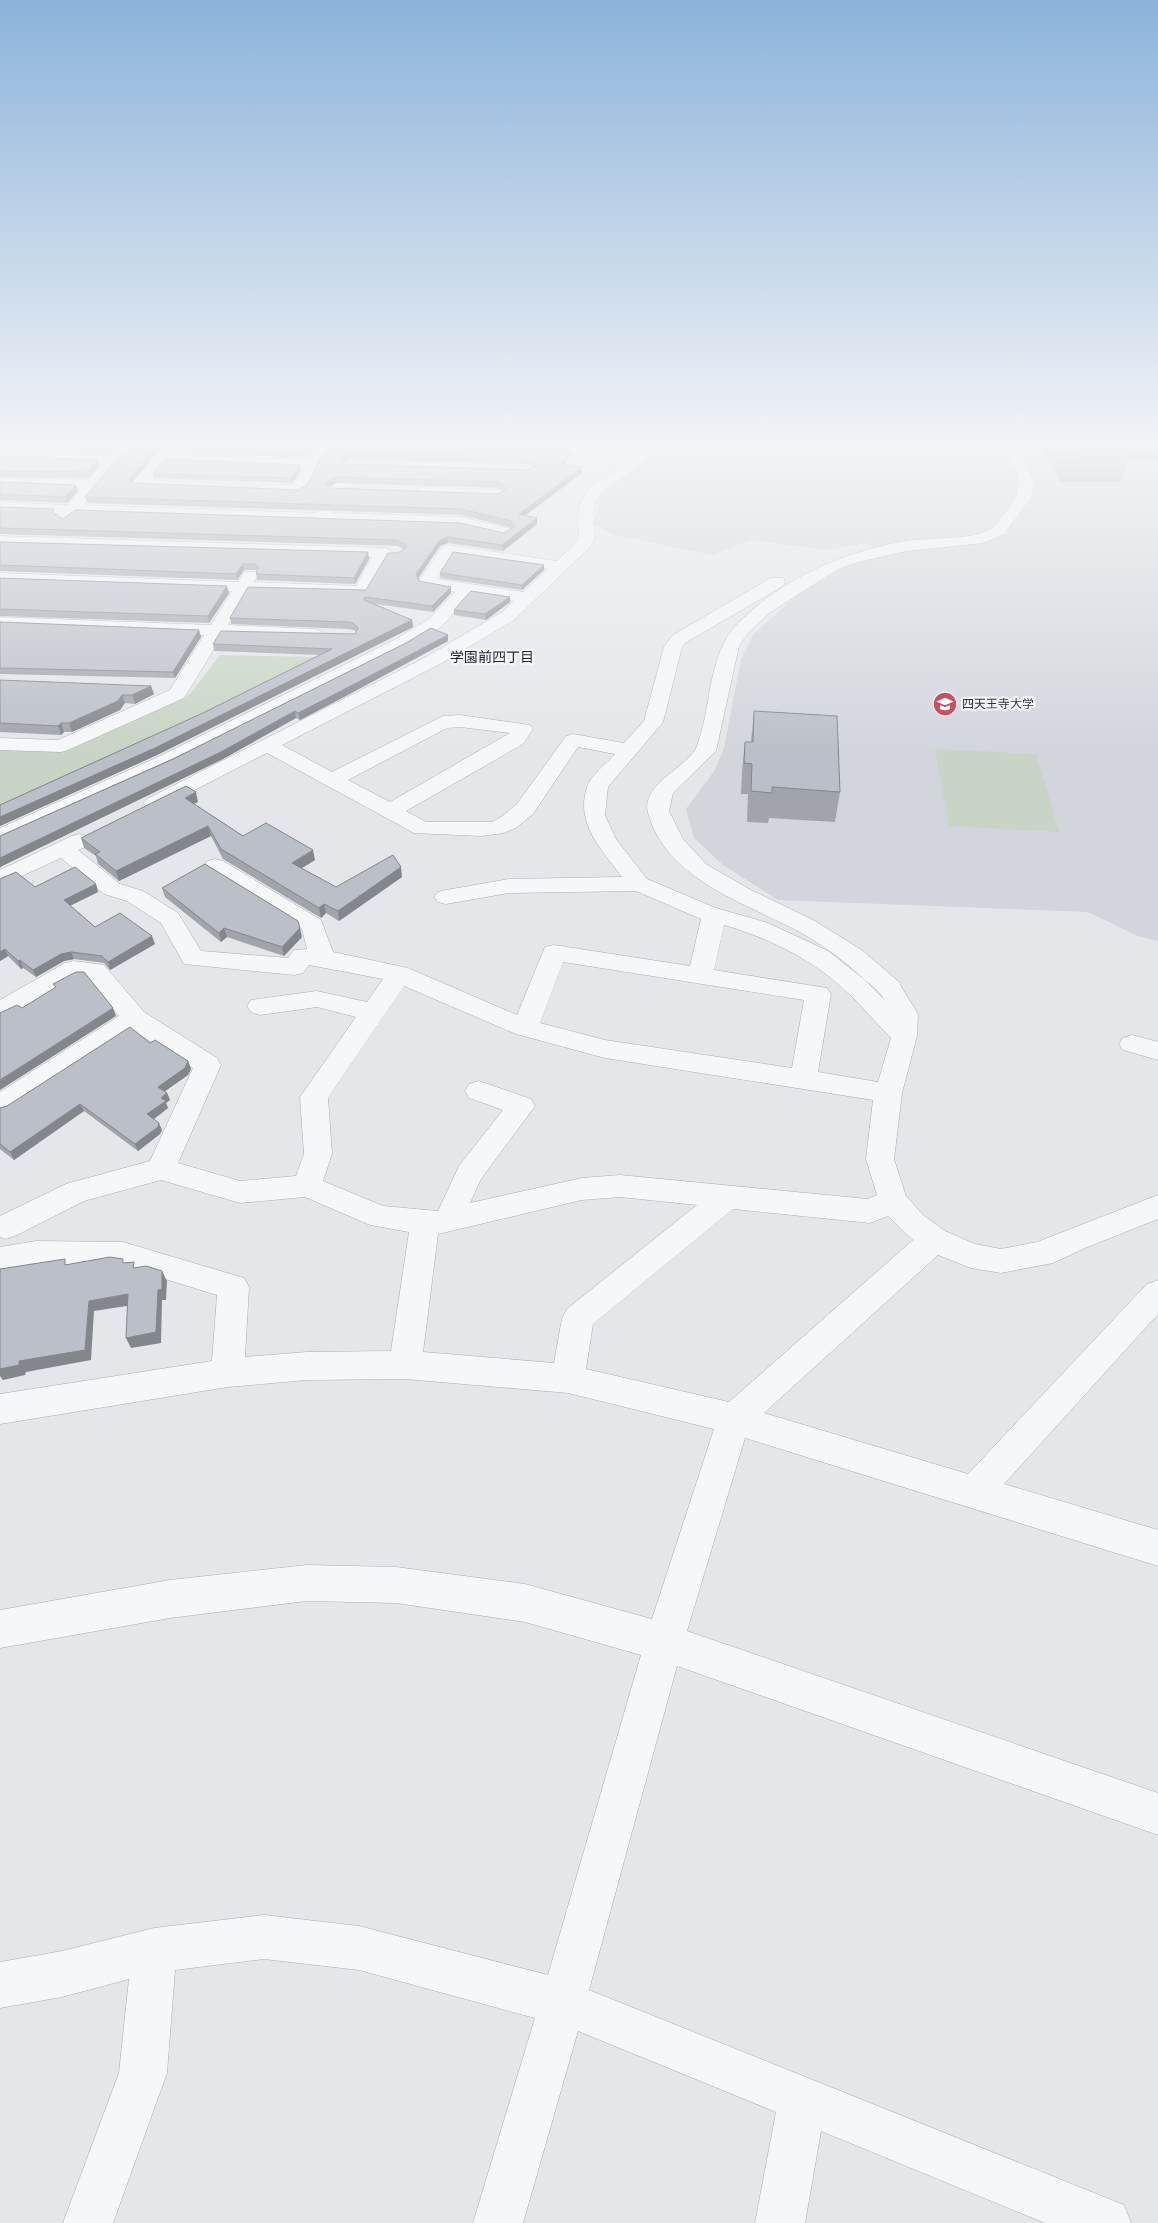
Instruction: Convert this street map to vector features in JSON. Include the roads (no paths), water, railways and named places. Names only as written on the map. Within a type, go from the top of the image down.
[{"type":"street","points":[[3,582],[40,546]]},
{"type":"street","points":[[162,546],[400,553]]},
{"type":"street","points":[[0,744],[61,746],[177,694],[267,546]]},
{"type":"street","points":[[140,810],[434,660],[508,616],[582,546]]},
{"type":"street","points":[[921,546],[879,551],[832,566],[763,609],[742,630],[730,646],[706,751],[663,791],[658,811],[673,842],[698,868],[741,894],[807,926],[854,957],[890,988],[906,1014],[904,1036],[888,1093],[880,1159],[893,1201],[912,1223],[934,1240],[971,1256],[1001,1261],[1042,1254],[1074,1239],[1158,1207]]},
{"type":"street","points":[[526,598],[426,582],[448,550],[560,566]]},
{"type":"street","points":[[3,582],[361,591],[382,553]]},
{"type":"street","points":[[639,884],[606,840],[594,816],[598,786],[653,722],[673,647],[679,638],[820,555]]},
{"type":"street","points":[[0,836],[165,760],[400,644],[435,623],[467,588]]},
{"type":"street","points":[[0,622],[329,635]]},
{"type":"street","points":[[380,637],[434,660]]},
{"type":"street","points":[[153,687],[181,688]]},
{"type":"street","points":[[333,780],[443,722],[460,721],[523,729],[516,740],[390,811]]},
{"type":"street","points":[[268,746],[422,828],[496,828],[509,822],[526,809],[573,740],[627,750]]},
{"type":"street","points":[[165,760],[199,781]]},
{"type":"street","points":[[0,879],[97,832]]},
{"type":"street","points":[[64,849],[112,889],[135,896],[170,918],[193,958],[294,967],[304,956],[322,958],[399,974],[525,1028],[605,1049],[888,1093]]},
{"type":"street","points":[[215,866],[312,925],[322,958]]},
{"type":"street","points":[[446,897],[509,886],[639,884],[714,915],[760,928],[818,956],[856,986],[904,1036]]},
{"type":"street","points":[[700,976],[714,915]]},
{"type":"street","points":[[525,1028],[554,953],[818,994],[803,1081]]},
{"type":"street","points":[[0,1011],[74,969],[95,971],[136,1018],[149,1029],[208,1064],[161,1168]]},
{"type":"street","points":[[308,1186],[318,1154],[314,1097],[399,974]]},
{"type":"street","points":[[260,1006],[317,999],[373,1012]]},
{"type":"street","points":[[0,1105],[136,1018]]},
{"type":"street","points":[[1132,1044],[1158,1052]]},
{"type":"street","points":[[405,1365],[437,1221],[469,1174],[521,1106],[480,1091]]},
{"type":"street","points":[[36,1253],[3,1225],[76,1192],[161,1168],[240,1192],[308,1186],[380,1217],[437,1221],[582,1189],[620,1186],[870,1211],[893,1201]]},
{"type":"street","points":[[568,1379],[578,1318],[727,1197]]},
{"type":"street","points":[[498,2223],[564,2002],[664,1642],[734,1419],[934,1240]]},
{"type":"street","points":[[0,1259],[36,1253],[123,1254],[233,1287],[228,1373]]},
{"type":"street","points":[[974,1492],[1158,1293]]},
{"type":"street","points":[[0,1409],[228,1373],[307,1366],[405,1365],[568,1379],[734,1419],[1158,1548]]},
{"type":"street","points":[[0,1629],[170,1599],[307,1582],[396,1585],[525,1603],[664,1642],[1158,1814]]},
{"type":"street","points":[[0,1985],[62,1974],[154,1950],[264,1937],[359,1948],[564,2002],[1106,2223]]},
{"type":"street","points":[[88,2223],[143,2073],[154,1950]]},
{"type":"street","points":[[780,2223],[802,2100]]},
{"type":"place","name":"四天王寺大学","points":[[945,704]]},
{"type":"district","name":"学園前四丁目","points":[[492,657]]}]
